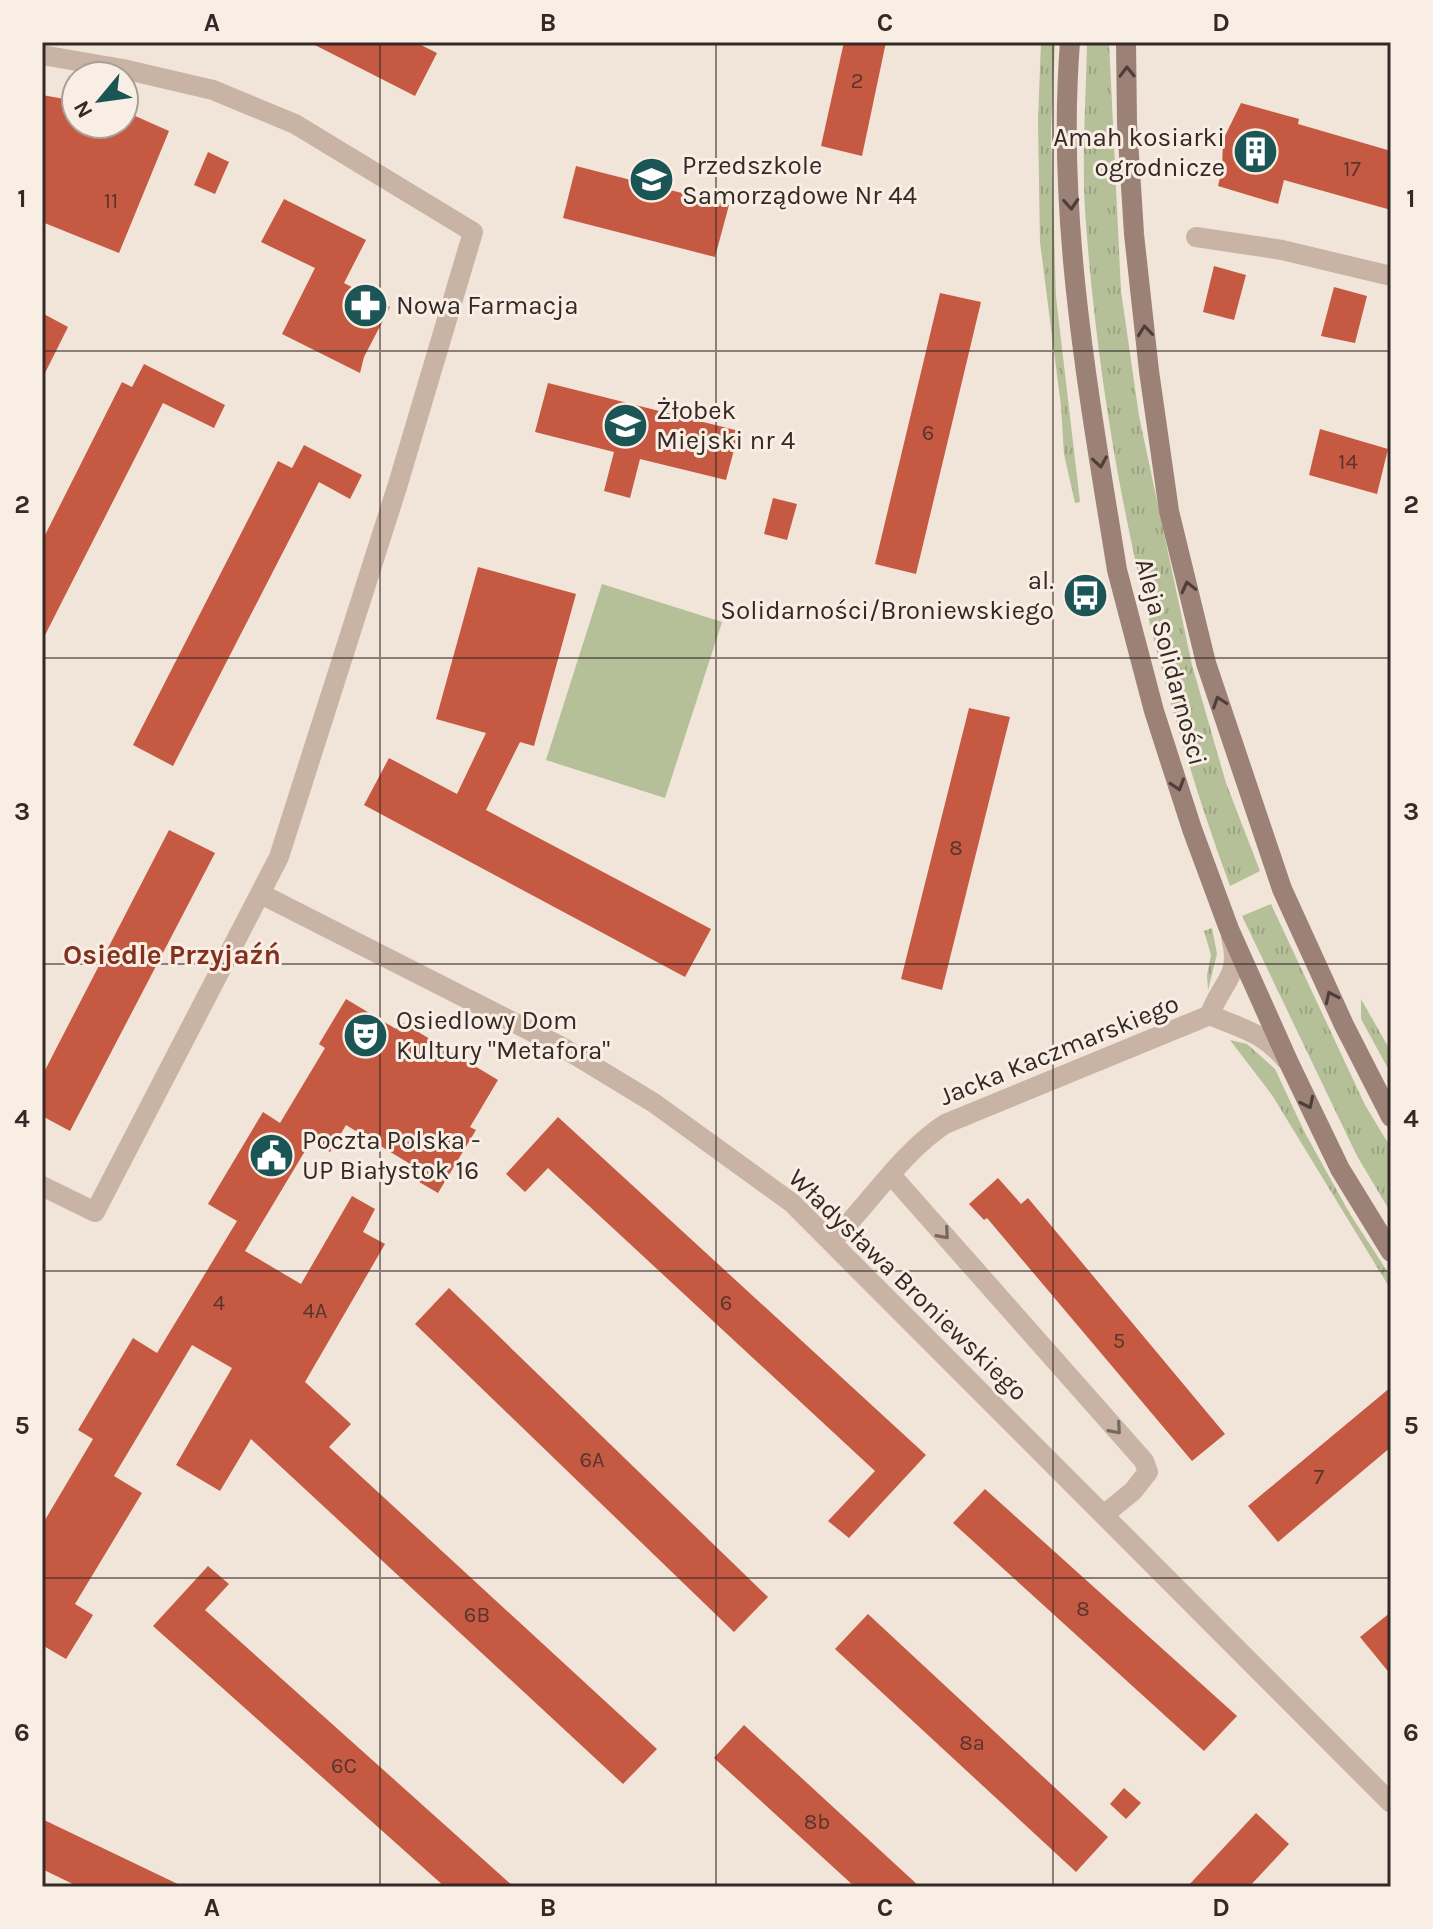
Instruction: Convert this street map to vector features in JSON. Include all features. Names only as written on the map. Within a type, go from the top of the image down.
[{"type":"main road","name":"Aleja Solidarności","points":[[1070,42],[1068,162],[1079,333],[1117,570],[1163,740],[1229,929],[1340,1169],[1391,1252]]},
{"type":"main road","name":"Aleja Solidarności","points":[[1126,42],[1134,234],[1149,371],[1169,511],[1206,663],[1282,889],[1344,1025],[1391,1117]]},
{"type":"street","points":[[42,55],[123,69],[213,90],[295,124],[473,232],[398,484],[279,857],[95,1212],[42,1186]]},
{"type":"street","points":[[1196,237],[1282,250],[1391,276]]},
{"type":"street","name":"Władysława Broniewskiego","points":[[261,894],[562,1047],[654,1103],[792,1203],[1391,1803]]},
{"type":"street","name":"Jacka Kaczmarskiego","points":[[832,1241],[920,1143],[945,1124],[1210,1015],[1233,969],[1234,949],[1229,929]]},
{"type":"street","name":"Jacka Kaczmarskiego","points":[[1210,1015],[1251,1030],[1273,1044],[1289,1063]]},
{"type":"street","points":[[892,1176],[1144,1461],[1148,1472],[1142,1482],[1105,1514]]},
{"type":"green space","points":[[1041,42],[1055,42],[1051,132],[1056,297],[1080,502],[1075,503],[1064,454],[1061,406],[1040,242],[1038,121]]},
{"type":"green space","points":[[1087,42],[1109,42],[1121,291],[1139,416],[1192,665],[1226,783],[1260,871],[1230,886],[1177,724],[1135,560],[1118,477],[1094,309],[1086,224]]},
{"type":"green space","points":[[602,584],[722,622],[665,798],[546,760]]},
{"type":"green space","points":[[1271,904],[1365,1105],[1391,1148],[1391,1213],[1357,1156],[1242,916]]},
{"type":"green space","points":[[1212,928],[1217,954],[1208,990],[1211,955],[1204,931]]},
{"type":"green space","points":[[1361,999],[1391,1052],[1391,1074],[1361,1019]]},
{"type":"green space","points":[[1230,1040],[1247,1044],[1275,1069],[1305,1133],[1350,1214],[1391,1277],[1391,1290],[1272,1095]]},
{"type":"building","points":[[309,42],[415,42],[437,53],[415,96]]},
{"type":"building","points":[[844,42],[886,42],[862,156],[821,146]]},
{"type":"building","points":[[42,95],[60,98],[60,140],[140,140],[140,118],[169,131],[119,253],[42,222]]},
{"type":"building","points":[[1241,103],[1299,119],[1298,124],[1391,151],[1391,210],[1284,180],[1278,204],[1218,186],[1223,140]]},
{"type":"building","points":[[208,152],[229,162],[215,194],[194,185]]},
{"type":"building","points":[[576,166],[729,205],[715,257],[563,218]]},
{"type":"building","points":[[284,199],[366,240],[344,283],[390,307],[364,357],[360,373],[282,334],[315,268],[261,242]]},
{"type":"building","points":[[1214,266],[1246,275],[1234,320],[1203,312]]},
{"type":"building","points":[[1334,287],[1367,296],[1355,343],[1321,336]]},
{"type":"building","points":[[940,293],[981,302],[916,574],[875,564]]},
{"type":"building","points":[[42,313],[68,327],[42,379]]},
{"type":"building","points":[[144,364],[225,405],[214,428],[163,403],[42,641],[42,541],[122,382],[132,387]]},
{"type":"building","points":[[548,383],[739,431],[726,480],[640,459],[630,498],[604,491],[614,452],[535,432]]},
{"type":"building","points":[[1320,429],[1388,449],[1377,494],[1309,475]]},
{"type":"building","points":[[304,445],[362,475],[350,499],[319,482],[173,766],[133,745],[278,461],[292,468]]},
{"type":"building","points":[[773,498],[797,504],[787,540],[764,534]]},
{"type":"building","points":[[478,567],[576,594],[534,746],[520,742],[486,810],[711,929],[685,977],[364,805],[389,758],[457,794],[486,733],[436,719]]},
{"type":"building","points":[[969,708],[1010,717],[942,990],[901,979]]},
{"type":"building","points":[[169,830],[215,853],[70,1131],[42,1116],[42,1076]]},
{"type":"building","points":[[346,999],[396,1029],[400,1021],[498,1080],[470,1127],[476,1130],[438,1193],[414,1179],[420,1170],[346,1125],[330,1152],[311,1141],[245,1251],[301,1284],[352,1196],[375,1209],[363,1232],[385,1244],[305,1382],[351,1424],[329,1447],[657,1749],[623,1784],[251,1439],[220,1491],[176,1465],[232,1368],[192,1345],[114,1476],[142,1493],[75,1604],[93,1615],[66,1659],[42,1645],[42,1525],[93,1439],[78,1430],[133,1338],[157,1353],[237,1221],[208,1204],[263,1112],[280,1123],[325,1048],[319,1044]]},
{"type":"building","points":[[558,1117],[926,1455],[849,1538],[828,1521],[875,1471],[548,1168],[525,1192],[506,1174]]},
{"type":"building","points":[[998,1178],[1021,1204],[1028,1198],[1225,1434],[1192,1461],[987,1218],[984,1220],[969,1204]]},
{"type":"building","points":[[449,1288],[768,1597],[734,1632],[415,1324]]},
{"type":"building","points":[[1391,1387],[1391,1447],[1278,1542],[1248,1506]]},
{"type":"building","points":[[985,1489],[1237,1716],[1204,1751],[953,1523]]},
{"type":"building","points":[[208,1566],[229,1584],[205,1610],[514,1887],[445,1887],[153,1626]]},
{"type":"building","points":[[1391,1612],[1391,1675],[1360,1637]]},
{"type":"building","points":[[868,1614],[1108,1837],[1076,1872],[835,1649]]},
{"type":"building","points":[[744,1725],[920,1887],[855,1887],[714,1758]]},
{"type":"building","points":[[1124,1788],[1141,1803],[1126,1819],[1110,1804]]},
{"type":"building","points":[[1256,1813],[1289,1844],[1249,1887],[1187,1887]]},
{"type":"building","points":[[42,1819],[184,1887],[79,1887],[42,1869]]},
{"type":"place","name":"Amah kosiarki ogrodnicze","points":[[1256,152]]},
{"type":"place","name":"Przedszkole Samorządowe Nr 44","points":[[651,180]]},
{"type":"place","name":"Nowa Farmacja","points":[[365,305]]},
{"type":"place","name":"Żłobek Miejski nr 4","points":[[625,425]]},
{"type":"place","name":"al. Solidarności/Broniewskiego","points":[[1085,595]]},
{"type":"place","name":"Osiedlowy Dom Kultury \"Metafora\"","points":[[365,1035]]},
{"type":"place","name":"Poczta Polska - UP Białystok 16","points":[[271,1155]]},
{"type":"district","name":"Osiedle Przyjaźń","points":[[172,954]]}]
